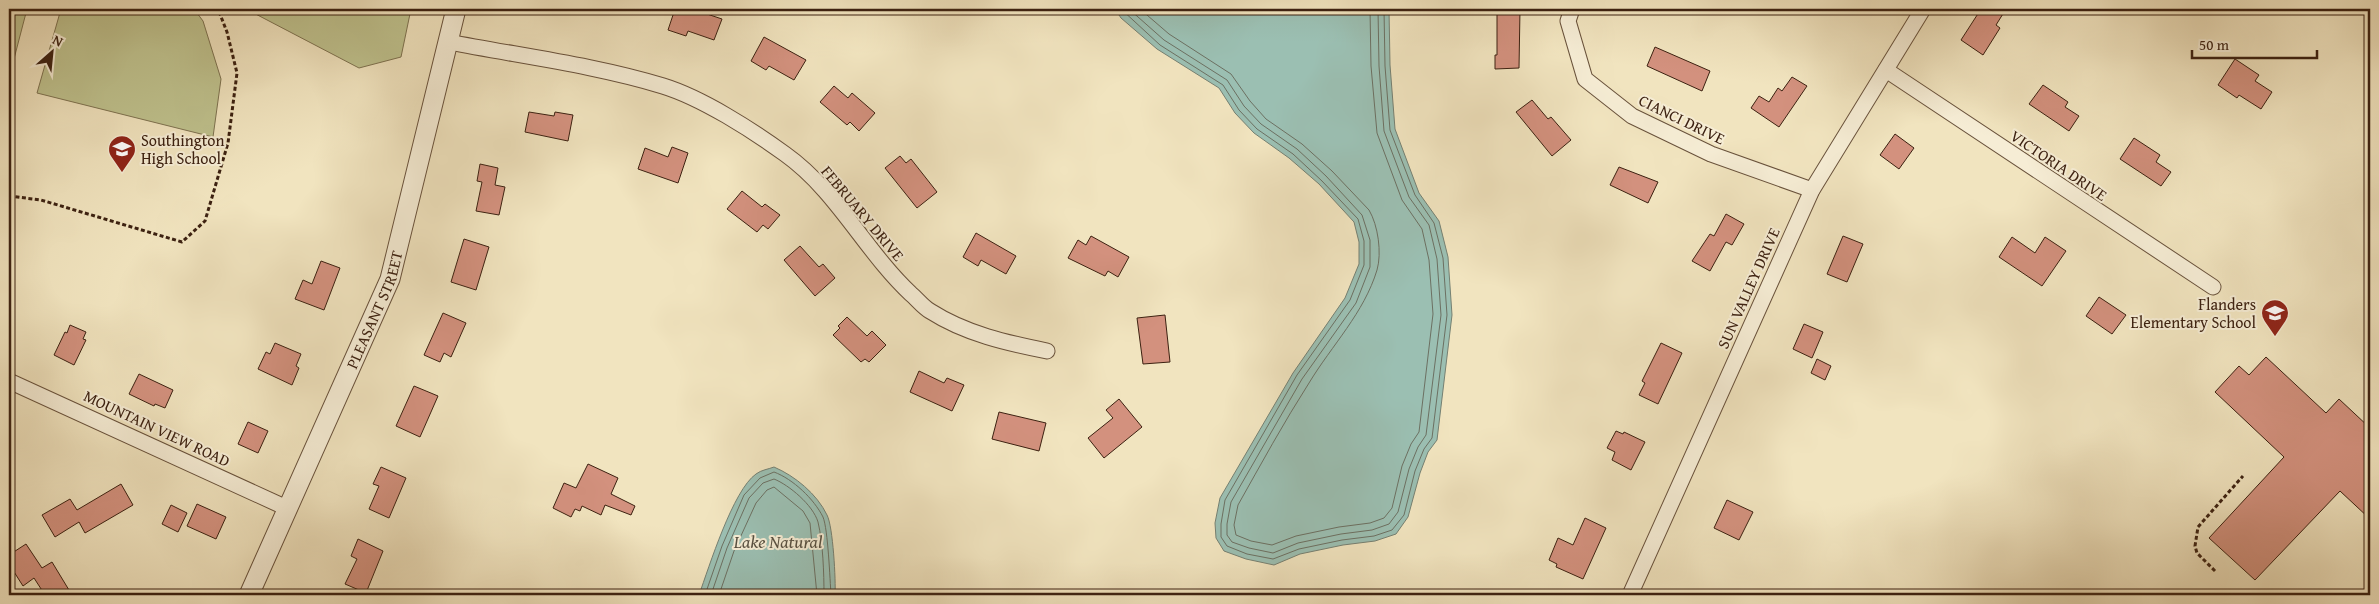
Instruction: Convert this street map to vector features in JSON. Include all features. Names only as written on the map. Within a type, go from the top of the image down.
[{"type":"street","name":"PLEASANT STREET","points":[[249,595],[289,509],[390,278],[456,9]]},
{"type":"street","name":"CIANCI DRIVE","points":[[1572,9],[1568,22],[1585,79],[1632,116],[1711,154],[1812,190]]},
{"type":"street","name":"SUN VALLEY DRIVE","points":[[1630,595],[1812,190],[1923,9]]},
{"type":"street","name":"FEBRUARY DRIVE","points":[[449,42],[598,70],[655,84],[708,107],[754,132],[787,156],[824,189],[894,278],[930,311],[963,328],[999,341],[1047,351]]},
{"type":"street","name":"VICTORIA DRIVE","points":[[1886,70],[2214,288]]},
{"type":"street","name":"MOUNTAIN VIEW ROAD","points":[[9,381],[289,509]]},
{"type":"path","points":[[9,196],[41,200],[182,242],[205,221],[228,143],[237,73],[227,32],[218,9]]},
{"type":"path","points":[[2215,571],[2197,553],[2198,526],[2243,476]]},
{"type":"green space","points":[[9,9],[27,9],[9,78]]},
{"type":"green space","points":[[61,9],[194,9],[203,21],[221,79],[213,137],[37,93]]},
{"type":"green space","points":[[246,9],[411,9],[401,57],[359,68]]},
{"type":"water","points":[[1115,9],[1389,9],[1390,65],[1395,129],[1419,193],[1439,221],[1448,257],[1452,315],[1437,440],[1428,452],[1420,473],[1408,517],[1396,534],[1375,541],[1343,545],[1300,554],[1274,565],[1246,559],[1224,551],[1216,538],[1215,523],[1220,498],[1293,373],[1345,298],[1359,264],[1359,242],[1354,222],[1319,184],[1289,158],[1254,133],[1235,113],[1219,88],[1157,49],[1121,18]]},
{"type":"water","name":"Lake Natural","points":[[774,467],[790,475],[805,486],[823,507],[827,515],[832,541],[835,595],[699,595],[715,549],[730,512],[739,496],[747,483],[756,474]]},
{"type":"building","points":[[675,9],[692,9],[722,19],[714,40],[688,31],[686,36],[668,30]]},
{"type":"building","points":[[1497,9],[1520,9],[1519,68],[1495,69],[1495,55],[1497,55]]},
{"type":"building","points":[[1981,9],[2006,9],[1996,25],[2000,28],[1983,55],[1961,40]]},
{"type":"building","points":[[764,37],[806,60],[794,80],[769,66],[766,70],[751,61]]},
{"type":"building","points":[[1655,47],[1710,71],[1702,91],[1647,66]]},
{"type":"building","points":[[2235,59],[2259,75],[2255,81],[2272,92],[2261,109],[2239,95],[2237,98],[2218,85]]},
{"type":"building","points":[[1792,77],[1807,86],[1779,127],[1751,108],[1759,96],[1769,102],[1778,88],[1782,91]]},
{"type":"building","points":[[2043,85],[2068,102],[2065,107],[2079,116],[2069,131],[2029,104]]},
{"type":"building","points":[[834,86],[848,98],[852,93],[875,113],[859,131],[850,122],[847,125],[820,102]]},
{"type":"building","points":[[1532,100],[1548,119],[1551,117],[1571,140],[1552,156],[1516,112]]},
{"type":"building","points":[[529,112],[554,116],[555,112],[573,115],[568,141],[525,132]]},
{"type":"building","points":[[1895,134],[1914,148],[1899,169],[1880,155]]},
{"type":"building","points":[[2134,138],[2160,155],[2156,162],[2171,172],[2161,186],[2120,159]]},
{"type":"building","points":[[672,147],[688,153],[678,183],[638,169],[645,148],[668,157]]},
{"type":"building","points":[[900,156],[906,163],[911,159],[937,192],[917,208],[885,168]]},
{"type":"building","points":[[480,164],[498,168],[495,185],[505,187],[499,215],[476,211],[482,182],[477,181]]},
{"type":"building","points":[[1619,167],[1658,182],[1648,203],[1610,185]]},
{"type":"building","points":[[742,191],[762,207],[765,204],[780,215],[768,229],[763,225],[757,232],[727,209]]},
{"type":"building","points":[[1726,214],[1744,224],[1732,245],[1726,242],[1710,271],[1692,261],[1710,234],[1714,236]]},
{"type":"building","points":[[976,233],[1016,256],[1006,274],[981,260],[978,266],[963,257]]},
{"type":"building","points":[[1091,236],[1129,257],[1118,277],[1108,271],[1105,276],[1068,258],[1078,240],[1086,245]]},
{"type":"building","points":[[1843,236],[1863,244],[1847,282],[1827,274]]},
{"type":"building","points":[[2012,237],[2035,253],[2045,237],[2066,251],[2042,286],[1999,257]]},
{"type":"building","points":[[464,239],[489,247],[476,290],[451,282]]},
{"type":"building","points":[[800,246],[819,267],[823,264],[835,278],[815,296],[784,260]]},
{"type":"building","points":[[321,261],[340,268],[324,310],[295,299],[303,280],[312,284]]},
{"type":"building","points":[[2099,297],[2126,315],[2112,334],[2086,316]]},
{"type":"building","points":[[443,313],[466,323],[451,357],[444,353],[440,362],[424,355]]},
{"type":"building","points":[[1165,315],[1170,362],[1143,364],[1137,318]]},
{"type":"building","points":[[847,317],[867,336],[872,331],[886,345],[869,362],[865,359],[861,362],[833,335],[840,328],[838,326]]},
{"type":"building","points":[[1804,324],[1823,332],[1812,358],[1793,349]]},
{"type":"building","points":[[70,325],[86,332],[83,339],[86,340],[74,365],[54,355]]},
{"type":"building","points":[[275,343],[301,354],[296,366],[299,368],[292,385],[258,369],[266,352],[270,354]]},
{"type":"building","points":[[1661,343],[1682,353],[1658,404],[1639,395],[1645,383],[1642,381]]},
{"type":"building","points":[[2266,357],[2326,413],[2339,399],[2370,428],[2370,519],[2340,491],[2255,580],[2209,538],[2284,457],[2215,392],[2239,366],[2249,375]]},
{"type":"building","points":[[1817,359],[1831,366],[1825,380],[1811,373]]},
{"type":"building","points":[[919,371],[944,383],[947,378],[964,385],[952,411],[910,392]]},
{"type":"building","points":[[139,374],[173,390],[165,408],[155,404],[154,406],[129,394]]},
{"type":"building","points":[[414,386],[438,396],[420,437],[396,426]]},
{"type":"building","points":[[1119,399],[1142,427],[1104,458],[1088,438],[1113,418],[1106,410]]},
{"type":"building","points":[[999,412],[1046,423],[1039,451],[992,439]]},
{"type":"building","points":[[248,422],[268,431],[258,453],[238,444]]},
{"type":"building","points":[[1616,431],[1623,434],[1624,432],[1645,442],[1631,470],[1612,460],[1615,452],[1607,448]]},
{"type":"building","points":[[588,464],[618,478],[611,494],[635,506],[631,515],[605,505],[601,515],[582,506],[580,511],[575,509],[571,517],[553,508],[564,483],[576,488]]},
{"type":"building","points":[[381,467],[406,478],[389,518],[369,509],[379,486],[373,484]]},
{"type":"building","points":[[121,484],[133,505],[85,533],[79,522],[55,537],[42,515],[70,499],[77,510]]},
{"type":"building","points":[[1727,500],[1753,512],[1739,540],[1714,528]]},
{"type":"building","points":[[197,504],[226,517],[216,539],[187,526]]},
{"type":"building","points":[[171,505],[187,513],[178,532],[162,524]]},
{"type":"building","points":[[1585,518],[1606,528],[1583,579],[1556,567],[1557,564],[1549,560],[1558,538],[1573,545]]},
{"type":"building","points":[[358,539],[383,551],[366,593],[345,584],[357,559],[351,556]]},
{"type":"building","points":[[26,544],[42,568],[52,562],[72,595],[45,595],[34,578],[23,586],[9,564],[9,555]]},
{"type":"place","name":"Southington High School","points":[[122,173]]},
{"type":"place","name":"Flanders Elementary School","points":[[2275,337]]}]
